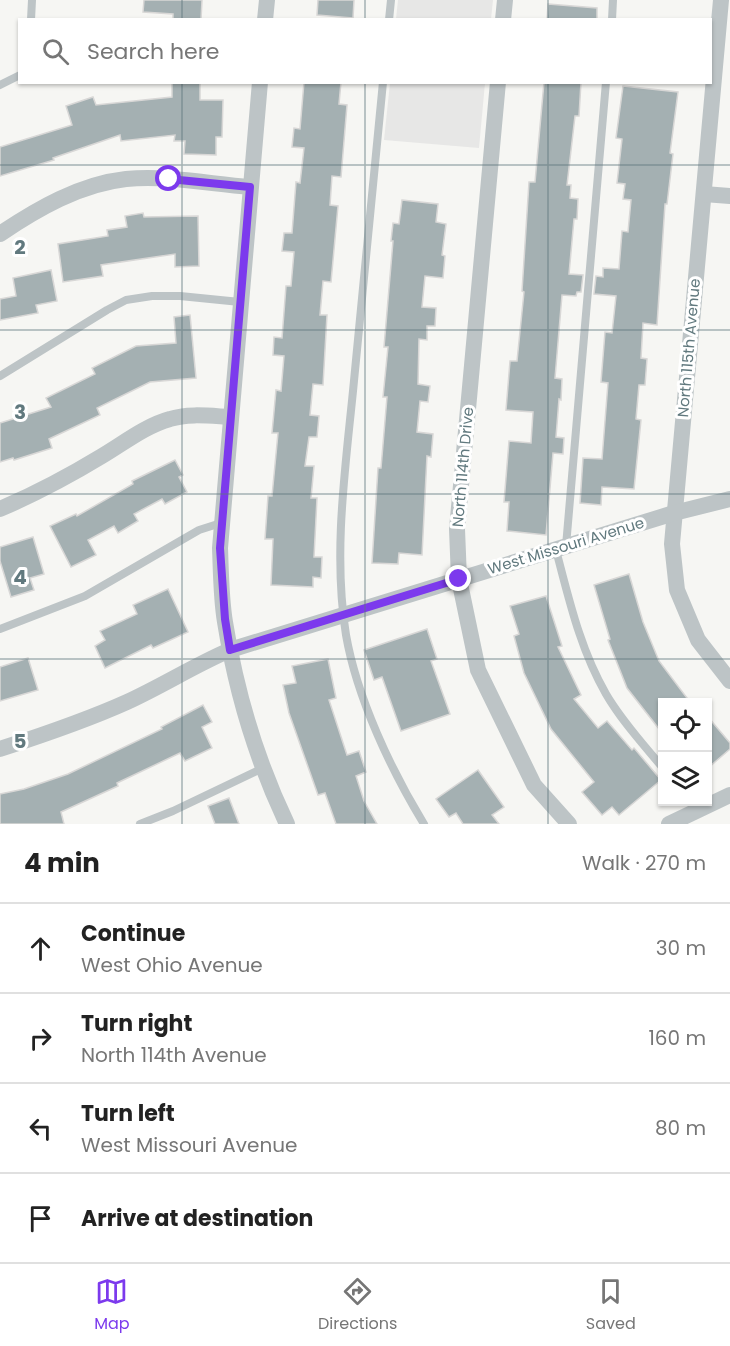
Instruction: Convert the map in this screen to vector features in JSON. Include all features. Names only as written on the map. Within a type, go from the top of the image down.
[{"type":"street","points":[[265,18],[267,0]]},
{"type":"street","points":[[503,18],[505,0]]},
{"type":"street","name":"North 115th Avenue","points":[[721,0],[672,544],[677,590],[698,639],[730,681]]},
{"type":"street","points":[[260,84],[221,523],[221,574],[230,650],[263,768],[287,824]]},
{"type":"street","name":"North 114th Drive","points":[[498,84],[457,529],[459,579],[478,670],[534,785],[570,824]]},
{"type":"street","points":[[0,234],[56,200],[125,179],[169,179],[250,187]]},
{"type":"street","points":[[704,194],[730,196]]},
{"type":"street","points":[[0,509],[36,493],[143,431],[172,418],[230,417]]},
{"type":"street","name":"West Missouri Avenue","points":[[0,749],[66,728],[129,702],[198,664],[230,650],[674,513],[730,499]]},
{"type":"street","points":[[712,801],[730,795]]},
{"type":"street","points":[[669,824],[696,806]]},
{"type":"lane","points":[[32,0],[32,18]]},
{"type":"lane","points":[[389,18],[391,0]]},
{"type":"lane","points":[[612,18],[614,0]]},
{"type":"lane","points":[[0,85],[18,76]]},
{"type":"lane","points":[[383,84],[342,500],[341,577],[352,665],[364,701],[396,774],[424,824]]},
{"type":"lane","points":[[606,84],[561,548],[584,648],[606,694],[658,761]]},
{"type":"lane","points":[[0,375],[126,300],[152,296],[180,296],[240,302]]},
{"type":"lane","points":[[0,629],[85,596],[199,530],[221,523]]},
{"type":"lane","points":[[140,824],[173,811],[263,768]]},
{"type":"shaded area","points":[[398,0],[493,0],[491,18],[396,18]]},
{"type":"shaded area","points":[[390,84],[485,84],[479,148],[384,140]]},
{"type":"building","points":[[144,0],[202,0],[201,18],[173,18],[173,14],[143,12]]},
{"type":"building","points":[[318,0],[354,0],[353,18],[317,15]]},
{"type":"building","points":[[548,4],[597,8],[597,18],[547,18]]},
{"type":"building","points":[[172,84],[200,84],[200,100],[223,100],[222,137],[216,137],[216,155],[184,154],[185,141],[174,141],[175,135],[121,141],[120,135],[53,158],[54,160],[0,176],[0,147],[72,125],[66,106],[93,97],[96,105],[172,97]]},
{"type":"building","points":[[304,84],[341,84],[339,104],[347,105],[341,177],[332,176],[330,205],[338,206],[331,282],[323,281],[320,315],[327,315],[323,385],[313,384],[310,415],[319,416],[317,437],[309,437],[305,466],[314,466],[311,498],[317,498],[314,557],[322,557],[321,578],[313,577],[313,587],[271,585],[273,539],[265,539],[268,496],[272,496],[278,433],[272,433],[276,390],[281,391],[284,356],[273,355],[274,337],[282,338],[286,286],[291,286],[294,252],[282,251],[284,233],[292,233],[296,182],[300,183],[304,148],[292,147],[294,128],[300,129]]},
{"type":"building","points":[[544,84],[581,84],[579,116],[575,116],[567,185],[571,185],[570,198],[578,199],[569,274],[583,275],[581,292],[577,292],[576,296],[562,295],[555,378],[562,379],[556,437],[564,438],[563,454],[553,453],[546,535],[507,531],[509,502],[504,502],[509,441],[531,443],[533,412],[506,410],[510,361],[517,361],[524,292],[522,291],[529,182],[535,182]]},
{"type":"building","points":[[623,86],[678,92],[670,153],[673,154],[667,204],[665,204],[657,325],[643,323],[641,358],[647,359],[645,385],[639,385],[636,419],[641,420],[634,489],[602,487],[601,505],[580,503],[583,458],[602,459],[608,383],[601,382],[605,332],[612,333],[616,296],[594,294],[596,276],[603,277],[603,268],[619,269],[622,231],[628,232],[631,200],[623,199],[625,184],[617,183],[622,139],[616,138]]},
{"type":"building","points":[[402,200],[438,204],[436,222],[446,224],[442,255],[445,256],[443,278],[425,276],[422,307],[436,308],[435,326],[427,326],[427,340],[419,339],[418,384],[430,386],[428,402],[420,401],[417,432],[433,434],[431,457],[427,456],[422,555],[399,553],[398,564],[372,563],[378,468],[381,468],[387,397],[383,397],[388,347],[384,347],[393,241],[391,241],[393,223],[399,224]]},
{"type":"building","points":[[143,213],[144,217],[198,216],[199,266],[175,267],[175,254],[101,265],[103,276],[63,282],[58,244],[108,236],[107,230],[127,227],[125,216]]},
{"type":"building","points":[[51,270],[57,301],[36,305],[38,313],[0,320],[0,299],[16,296],[13,278]]},
{"type":"building","points":[[190,315],[196,378],[150,382],[97,408],[100,415],[49,439],[52,448],[0,462],[0,423],[51,407],[46,398],[95,374],[92,368],[136,346],[176,343],[174,317]]},
{"type":"building","points":[[175,460],[183,475],[179,477],[187,492],[165,504],[162,499],[134,514],[138,521],[118,533],[114,526],[88,540],[96,555],[71,567],[50,526],[76,514],[77,516],[133,484],[132,481]]},
{"type":"building","points":[[33,537],[44,574],[30,578],[34,590],[11,597],[0,561],[0,547]]},
{"type":"building","points":[[629,574],[643,622],[659,661],[687,698],[658,698],[658,728],[627,688],[608,640],[610,639],[594,585]]},
{"type":"building","points":[[168,589],[188,632],[153,648],[151,645],[105,668],[95,646],[105,640],[100,631],[137,614],[133,605]]},
{"type":"building","points":[[546,596],[562,646],[558,647],[581,695],[574,699],[598,728],[607,721],[658,776],[658,782],[619,815],[612,807],[602,815],[582,792],[594,782],[551,729],[524,673],[514,636],[519,634],[510,606]]},
{"type":"building","points":[[427,629],[437,659],[431,661],[450,714],[401,731],[382,677],[374,680],[364,650]]},
{"type":"building","points":[[28,658],[38,690],[0,701],[0,667]]},
{"type":"building","points":[[328,659],[336,698],[329,700],[347,755],[359,751],[366,772],[356,776],[364,801],[377,824],[336,824],[325,793],[318,795],[289,713],[283,685],[296,683],[292,666]]},
{"type":"building","points":[[203,705],[212,722],[202,727],[212,748],[185,761],[180,753],[117,783],[118,786],[61,812],[64,824],[0,824],[0,794],[24,789],[68,774],[162,729],[161,727]]},
{"type":"building","points":[[712,722],[730,743],[730,749],[712,765]]},
{"type":"building","points":[[478,770],[504,807],[492,815],[499,824],[463,824],[456,813],[449,817],[436,799]]},
{"type":"building","points":[[229,798],[239,824],[215,824],[208,806]]},
{"type":"route","points":[[169,179],[250,187],[221,523],[221,574],[230,650],[459,579]]}]
